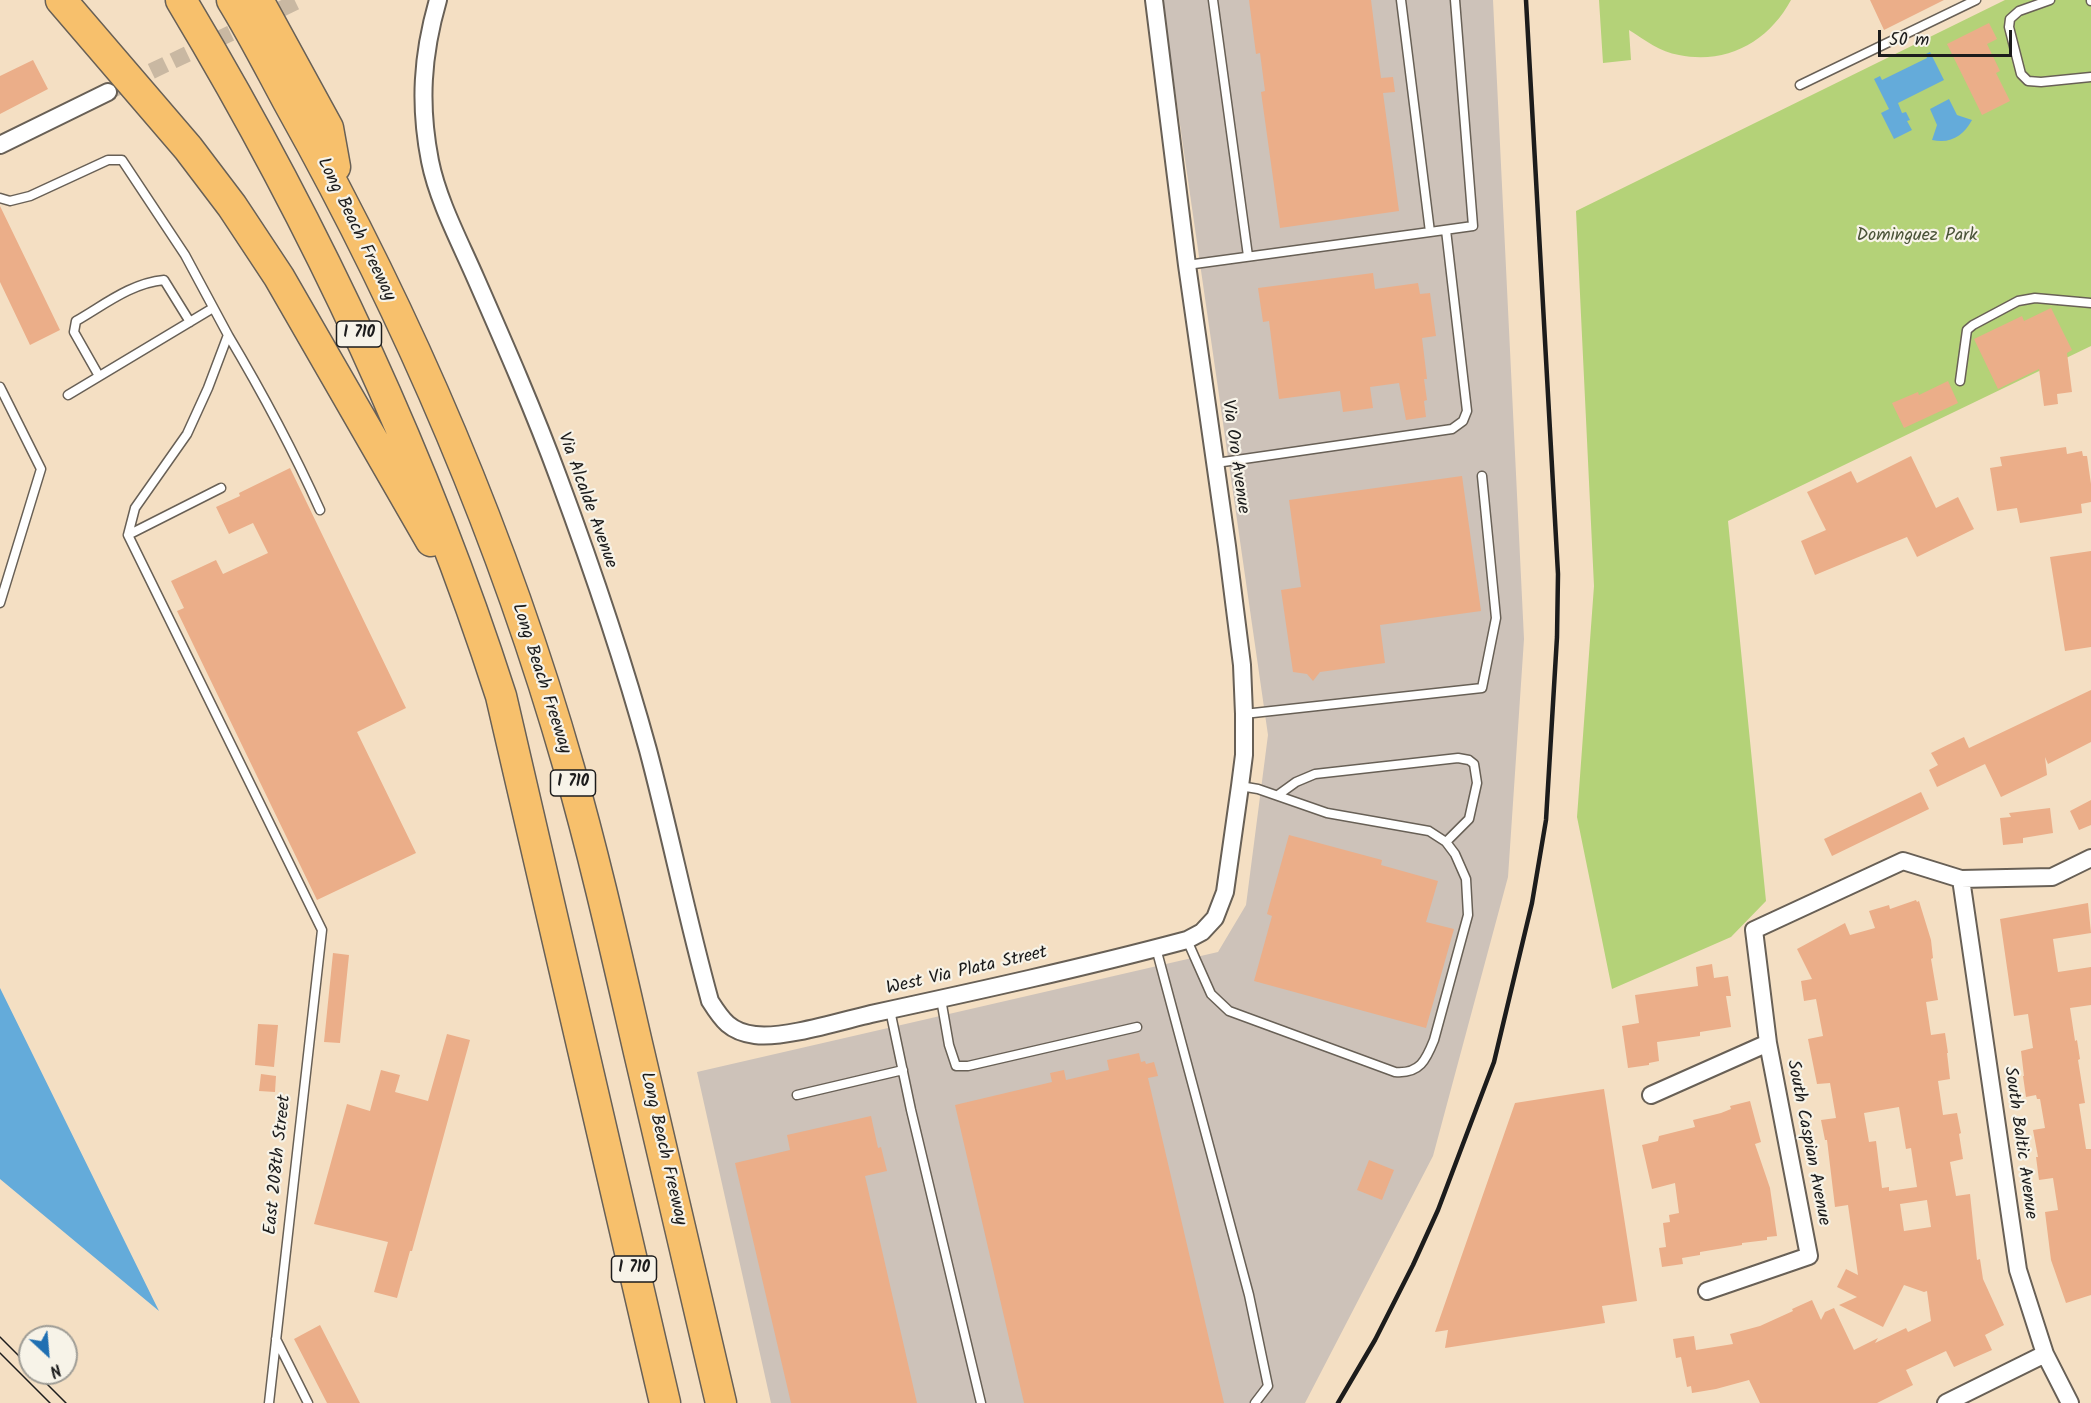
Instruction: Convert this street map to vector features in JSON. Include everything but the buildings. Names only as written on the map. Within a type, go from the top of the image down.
[{"type":"highway","points":[[61,0],[188,148],[232,206],[279,277],[477,620]]},
{"type":"highway","name":"I 710","points":[[181,0],[216,58],[318,246],[418,468],[477,620],[501,696],[665,1403]]},
{"type":"highway","name":"Long Beach Freeway","points":[[232,0],[339,191],[435,399],[489,528],[568,765],[597,871],[721,1403]]},
{"type":"highway","points":[[258,0],[328,128],[339,191]]},
{"type":"street","name":"Via Alcalde Avenue","points":[[438,0],[429,31],[423,71],[423,116],[430,164],[447,212],[509,354],[559,477],[601,598],[647,746],[710,1001],[722,1021]]},
{"type":"street","name":"Via Oro Avenue","points":[[1154,0],[1187,265],[1242,664],[1244,714],[1240,786],[1225,892],[1215,918]]},
{"type":"street","points":[[0,146],[108,92]]},
{"type":"street","points":[[1961,879],[2052,877],[2091,858]]},
{"type":"street","name":"South Caspian Avenue","points":[[1707,1291],[1809,1256],[1768,1042],[1754,930],[1903,861],[1961,879]]},
{"type":"street","name":"South Baltic Avenue","points":[[1961,879],[2018,1270],[2045,1354],[2070,1403]]},
{"type":"street","name":"West Via Plata Street","points":[[722,1021],[736,1030],[755,1035],[783,1034],[1187,940],[1202,932],[1215,918]]},
{"type":"street","points":[[1651,1095],[1768,1042]]},
{"type":"street","points":[[1946,1403],[2045,1354]]},
{"type":"lane","points":[[1213,0],[1248,256]]},
{"type":"lane","points":[[1401,0],[1430,232]]},
{"type":"lane","points":[[1187,265],[1473,226],[1455,0]]},
{"type":"lane","points":[[1800,86],[1976,0]]},
{"type":"lane","points":[[2050,0],[2019,11],[2010,19],[2009,27],[2021,74],[2028,81],[2041,82],[2091,77]]},
{"type":"lane","points":[[0,198],[10,201],[30,196],[108,160],[122,160],[185,255],[258,386],[320,510]]},
{"type":"lane","points":[[1216,463],[1452,429],[1463,421],[1467,411],[1446,230]]},
{"type":"lane","points":[[99,376],[74,332],[76,321],[125,292],[147,282],[164,280],[190,322]]},
{"type":"lane","points":[[1960,381],[1967,330],[1973,325],[2018,301],[2035,298],[2091,303]]},
{"type":"lane","points":[[68,395],[213,308]]},
{"type":"lane","points":[[128,535],[135,508],[187,434],[208,388],[228,335]]},
{"type":"lane","points":[[0,387],[41,469],[0,603]]},
{"type":"lane","points":[[1244,714],[1482,688],[1496,618],[1482,476]]},
{"type":"lane","points":[[128,535],[221,488]]},
{"type":"lane","name":"East 208th Street","points":[[128,535],[322,930],[269,1403]]},
{"type":"lane","points":[[1278,795],[1296,782],[1315,774],[1458,758],[1468,760],[1474,764],[1477,783],[1469,819],[1446,842]]},
{"type":"lane","points":[[1187,940],[1211,994],[1229,1011],[1395,1072],[1407,1073],[1420,1066],[1429,1054],[1468,915],[1466,879],[1455,854],[1446,842],[1429,831],[1327,813],[1278,795],[1240,786]]},
{"type":"lane","points":[[1156,948],[1249,1295],[1268,1386],[1255,1403]]},
{"type":"lane","points":[[941,999],[949,1045],[956,1066],[968,1066],[1137,1028]]},
{"type":"lane","points":[[890,1010],[981,1403]]},
{"type":"lane","points":[[797,1095],[903,1070]]},
{"type":"lane","points":[[276,1339],[308,1403]]},
{"type":"shaded area","points":[[1162,0],[1493,0],[1524,639],[1508,877],[1433,1156],[1305,1403],[771,1403],[697,1072],[1218,952],[1246,905],[1268,735]]},
{"type":"green space","points":[[1599,0],[1791,0],[1782,15],[1759,38],[1730,53],[1697,57],[1679,55],[1653,45],[1629,30],[1631,60],[1603,63]]},
{"type":"green space","name":"Dominguez Park","points":[[2005,0],[2091,0],[2091,346],[1728,521],[1766,901],[1731,937],[1612,989],[1577,817],[1594,586],[1576,211]]},
{"type":"water","points":[[1930,52],[1944,80],[1898,103],[1902,113],[1906,112],[1910,120],[1907,121],[1912,130],[1894,139],[1881,113],[1889,109],[1874,79],[1880,76],[1882,80],[1927,58],[1926,54]]},
{"type":"water","points":[[1949,99],[1957,115],[1972,120],[1956,138],[1945,141],[1932,140],[1937,125],[1930,109]]},
{"type":"water","points":[[0,988],[159,1311],[0,1179]]},
{"type":"tunnel","points":[[108,92],[300,0]]},
{"type":"tram line","points":[[0,1337],[18,1355]]},
{"type":"tram line","points":[[0,1353],[50,1403]]},
{"type":"tram line","points":[[48,1385],[66,1403]]},
{"type":"railway","points":[[1338,1403],[1375,1340],[1413,1265],[1438,1210],[1494,1062],[1532,903],[1546,820],[1557,637],[1558,574],[1526,0]]}]
